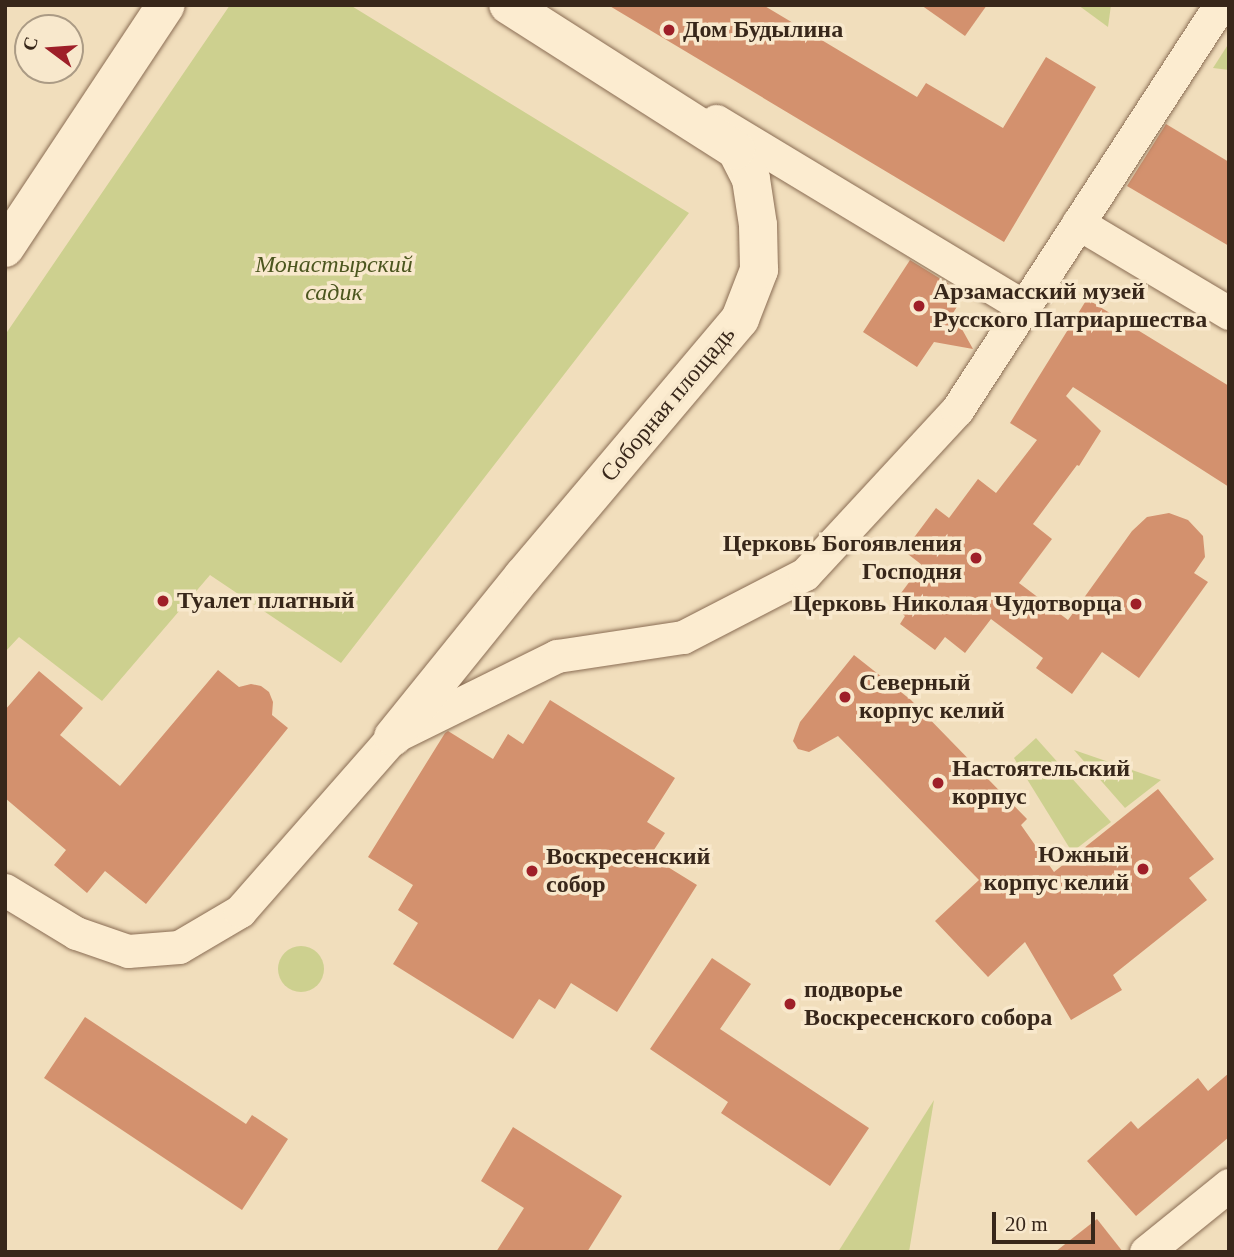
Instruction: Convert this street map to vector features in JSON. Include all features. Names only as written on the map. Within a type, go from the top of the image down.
[{"type":"street","points":[[5,248],[166,5]]},
{"type":"street","name":"Соборная площадь","points":[[5,890],[76,933],[128,951],[179,947],[240,911],[393,737],[523,576],[740,319],[759,270],[758,225],[751,179],[736,150],[508,5]]},
{"type":"street","points":[[525,5],[1023,306]]},
{"type":"street","name":"Соборная площадь","points":[[393,737],[557,656],[683,637],[805,574],[957,411],[1220,5]]},
{"type":"street","points":[[1078,223],[1229,313]]},
{"type":"street","points":[[1146,1252],[1229,1185]]},
{"type":"green space","name":"Монастырский садик","points":[[230,5],[350,5],[689,213],[341,663],[210,575],[102,701],[19,637],[5,652],[5,335]]},
{"type":"green space","points":[[1078,5],[1111,5],[1108,27]]},
{"type":"green space","points":[[1229,43],[1229,70],[1213,68]]},
{"type":"green space","points":[[1036,738],[1111,822],[1072,852],[1014,758]]},
{"type":"green space","points":[[1074,750],[1161,780],[1125,808]]},
{"type":"green space","points":[[301,946],[317,953],[324,969],[317,985],[301,992],[285,985],[278,969],[285,953]]},
{"type":"green space","points":[[934,1100],[909,1252],[838,1252]]},
{"type":"building","points":[[608,5],[763,5],[917,97],[926,83],[1003,128],[1046,57],[1096,87],[1004,242]]},
{"type":"building","points":[[921,5],[987,5],[965,36]]},
{"type":"building","points":[[1166,124],[1229,162],[1229,246],[1127,186]]},
{"type":"building","name":"Арзамасский музей Русского Патриаршества","points":[[910,260],[965,294],[953,313],[973,349],[934,342],[917,367],[863,332]]},
{"type":"building","points":[[1087,299],[1229,386],[1229,487],[1073,387],[1066,396],[1101,431],[1079,466],[1077,465],[1033,524],[1052,539],[1019,583],[1068,620],[1132,531],[1147,517],[1169,513],[1188,520],[1203,536],[1205,557],[1194,573],[1208,582],[1139,678],[1102,652],[1072,694],[1036,668],[1043,658],[991,619],[965,653],[945,637],[935,650],[900,624],[905,616],[892,605],[922,565],[904,551],[936,508],[949,518],[978,479],[996,493],[1037,440],[1010,423]]},
{"type":"building","points":[[854,655],[911,700],[1027,819],[1021,825],[1054,872],[1158,789],[1214,859],[1189,878],[1207,900],[1113,975],[1122,990],[1071,1020],[1025,942],[988,977],[935,921],[979,880],[838,736],[809,752],[798,749],[793,741],[800,722]]},
{"type":"building","points":[[218,670],[239,687],[251,684],[261,686],[269,692],[273,702],[272,715],[288,728],[146,904],[105,871],[87,893],[54,865],[66,850],[5,798],[5,710],[39,671],[83,708],[60,735],[120,786]]},
{"type":"building","name":"Воскресенский собор","points":[[550,700],[675,778],[647,822],[665,833],[650,856],[697,885],[617,1012],[571,983],[555,1009],[539,999],[513,1039],[393,964],[418,923],[398,910],[413,885],[368,857],[445,733],[448,731],[493,759],[508,734],[523,744]]},
{"type":"building","points":[[712,958],[751,984],[720,1029],[869,1128],[830,1186],[721,1113],[728,1102],[650,1049]]},
{"type":"building","points":[[85,1017],[246,1124],[252,1115],[288,1139],[242,1210],[44,1078]]},
{"type":"building","points":[[1229,1073],[1229,1137],[1136,1216],[1087,1161],[1131,1121],[1138,1129],[1198,1078],[1208,1091]]},
{"type":"building","points":[[513,1127],[622,1196],[587,1252],[496,1252],[524,1208],[481,1181]]},
{"type":"building","points":[[1097,1219],[1123,1252],[1055,1252]]},
{"type":"place","name":"Дом Будылина","points":[[669,30]]},
{"type":"place","name":"Арзамасский музей Русского Патриаршества","points":[[919,306]]},
{"type":"place","name":"Церковь Богоявления Господня","points":[[976,558]]},
{"type":"place","name":"Туалет платный","points":[[163,601]]},
{"type":"place","name":"Церковь Николая Чудотворца","points":[[1136,604]]},
{"type":"place","name":"Северный корпус келий","points":[[845,697]]},
{"type":"place","name":"Настоятельский корпус","points":[[938,783]]},
{"type":"place","name":"Южный корпус келий","points":[[1143,869]]},
{"type":"place","name":"Воскресенский собор","points":[[532,871]]},
{"type":"place","name":"подворье Воскресенского собора","points":[[790,1004]]}]
